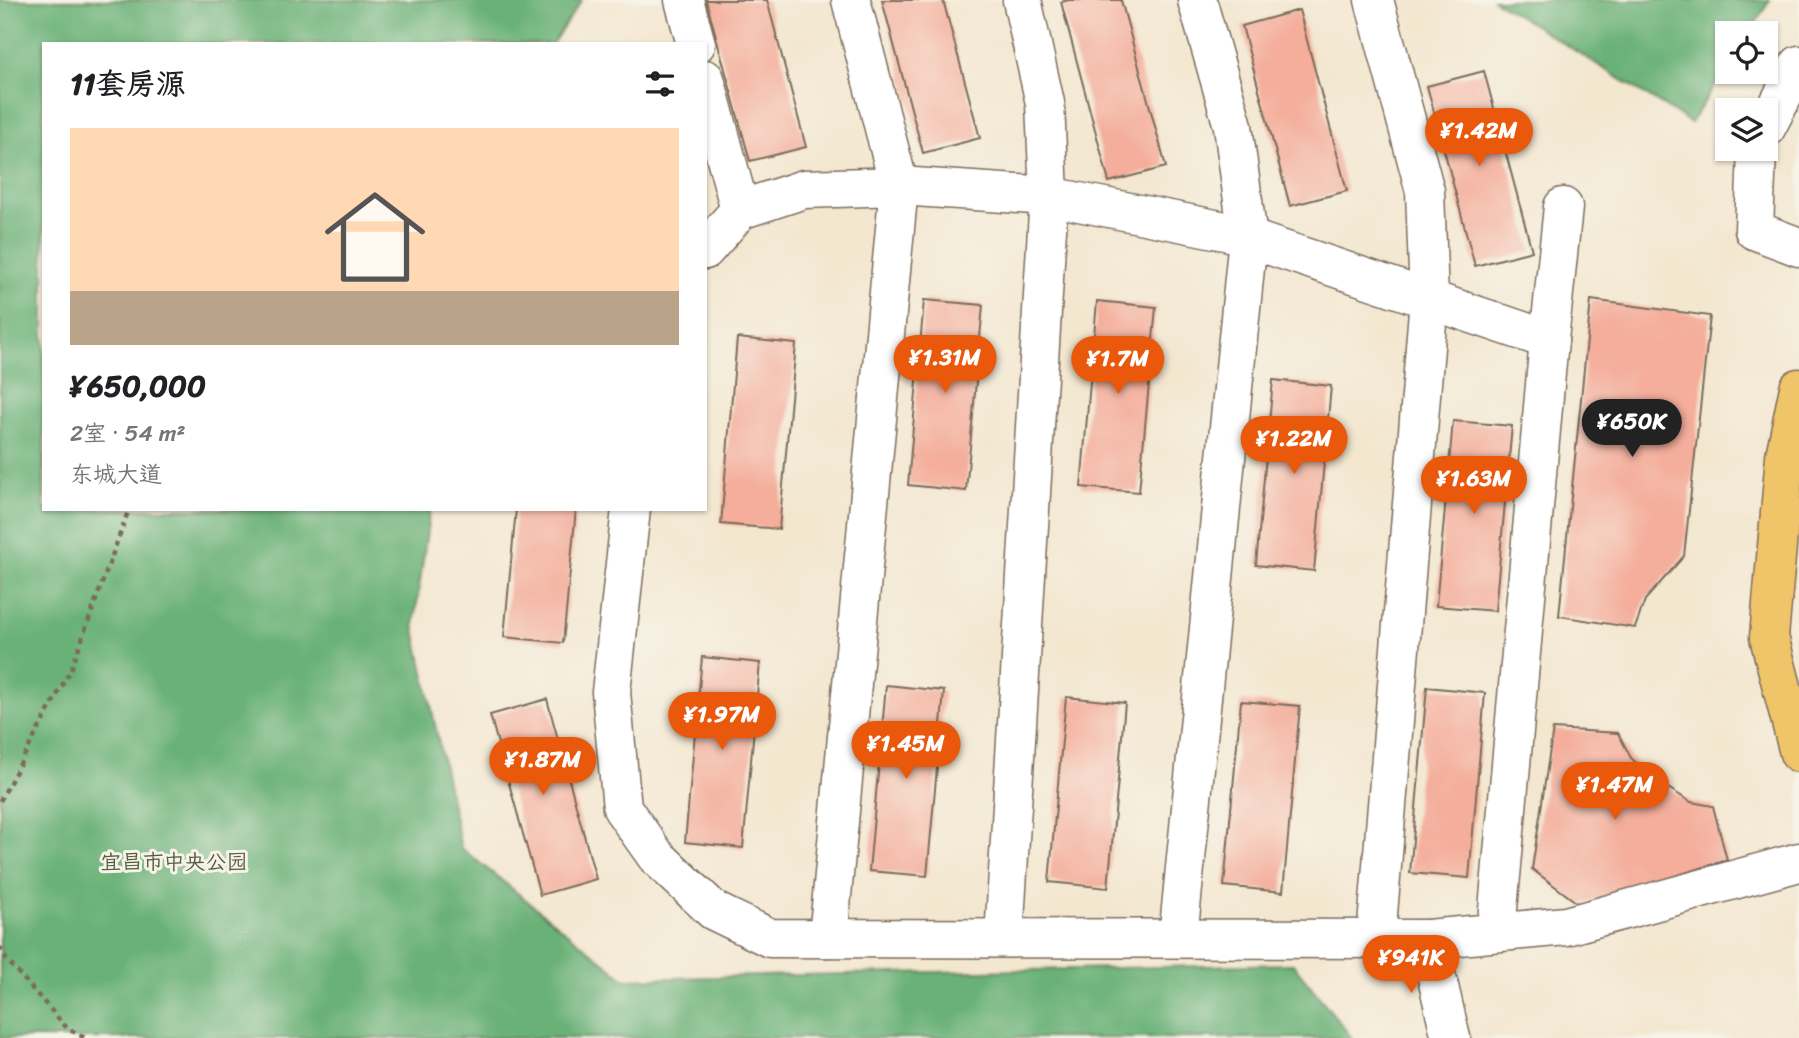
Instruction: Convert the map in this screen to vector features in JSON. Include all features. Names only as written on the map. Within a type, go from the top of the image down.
[{"type":"main road","points":[[1799,388],[1785,456],[1769,637],[1799,753]]},
{"type":"street","points":[[684,0],[695,42]]},
{"type":"street","points":[[828,938],[899,186],[851,0]]},
{"type":"street","points":[[1004,938],[1049,196],[1045,103],[1022,0]]},
{"type":"street","points":[[1178,938],[1248,238],[1233,126],[1197,0]]},
{"type":"street","points":[[1374,0],[1425,191],[1429,299],[1376,939]]},
{"type":"street","points":[[1778,105],[1799,65]]},
{"type":"street","points":[[707,86],[740,210]]},
{"type":"street","points":[[1757,161],[1754,230],[1799,247]]},
{"type":"street","points":[[707,248],[740,210],[804,189],[899,186],[1049,196],[1230,232],[1549,340]]},
{"type":"street","points":[[1496,932],[1563,207]]},
{"type":"street","points":[[631,511],[611,692],[622,808],[656,856],[714,911],[770,938],[1428,939],[1566,926],[1799,862]]},
{"type":"street","points":[[1428,939],[1451,1038]]},
{"type":"path","points":[[0,801],[71,669],[128,511]]},
{"type":"path","points":[[0,947],[6,959],[67,1028],[85,1038]]},
{"type":"green space","name":"宜昌市中央公园","points":[[0,0],[582,0],[553,42],[42,42],[42,511],[430,511],[414,625],[461,848],[625,979],[1293,964],[1352,1038],[0,1038]]},
{"type":"green space","points":[[1494,0],[1770,0],[1757,21],[1715,21],[1716,84],[1691,123]]},
{"type":"building","points":[[706,0],[767,0],[806,147],[750,161]]},
{"type":"building","points":[[882,0],[943,0],[980,138],[923,153]]},
{"type":"building","points":[[1121,0],[1166,167],[1109,182],[1061,2]]},
{"type":"building","points":[[1299,10],[1347,191],[1290,206],[1242,26]]},
{"type":"building","points":[[1484,71],[1532,251],[1475,266],[1427,86]]},
{"type":"building","points":[[924,300],[983,305],[966,491],[908,485]]},
{"type":"building","points":[[1591,300],[1710,316],[1684,556],[1645,600],[1635,628],[1559,616]]},
{"type":"building","points":[[1097,301],[1156,307],[1139,492],[1081,487]]},
{"type":"building","points":[[737,338],[796,344],[779,529],[721,524]]},
{"type":"building","points":[[1273,380],[1331,386],[1314,571],[1256,565]]},
{"type":"building","points":[[1453,421],[1512,426],[1495,611],[1436,606]]},
{"type":"building","points":[[516,511],[576,511],[563,643],[504,637]]},
{"type":"building","points":[[702,657],[760,663],[743,848],[685,842]]},
{"type":"building","points":[[886,685],[944,691],[927,876],[869,871]]},
{"type":"building","points":[[1427,687],[1485,693],[1469,878],[1410,873]]},
{"type":"building","points":[[1066,697],[1125,703],[1108,888],[1049,882]]},
{"type":"building","points":[[547,699],[596,879],[540,895],[490,715]]},
{"type":"building","points":[[1241,701],[1300,706],[1283,892],[1224,886]]},
{"type":"building","points":[[1553,729],[1618,733],[1631,758],[1647,773],[1691,802],[1713,806],[1727,860],[1580,905],[1532,869]]}]
